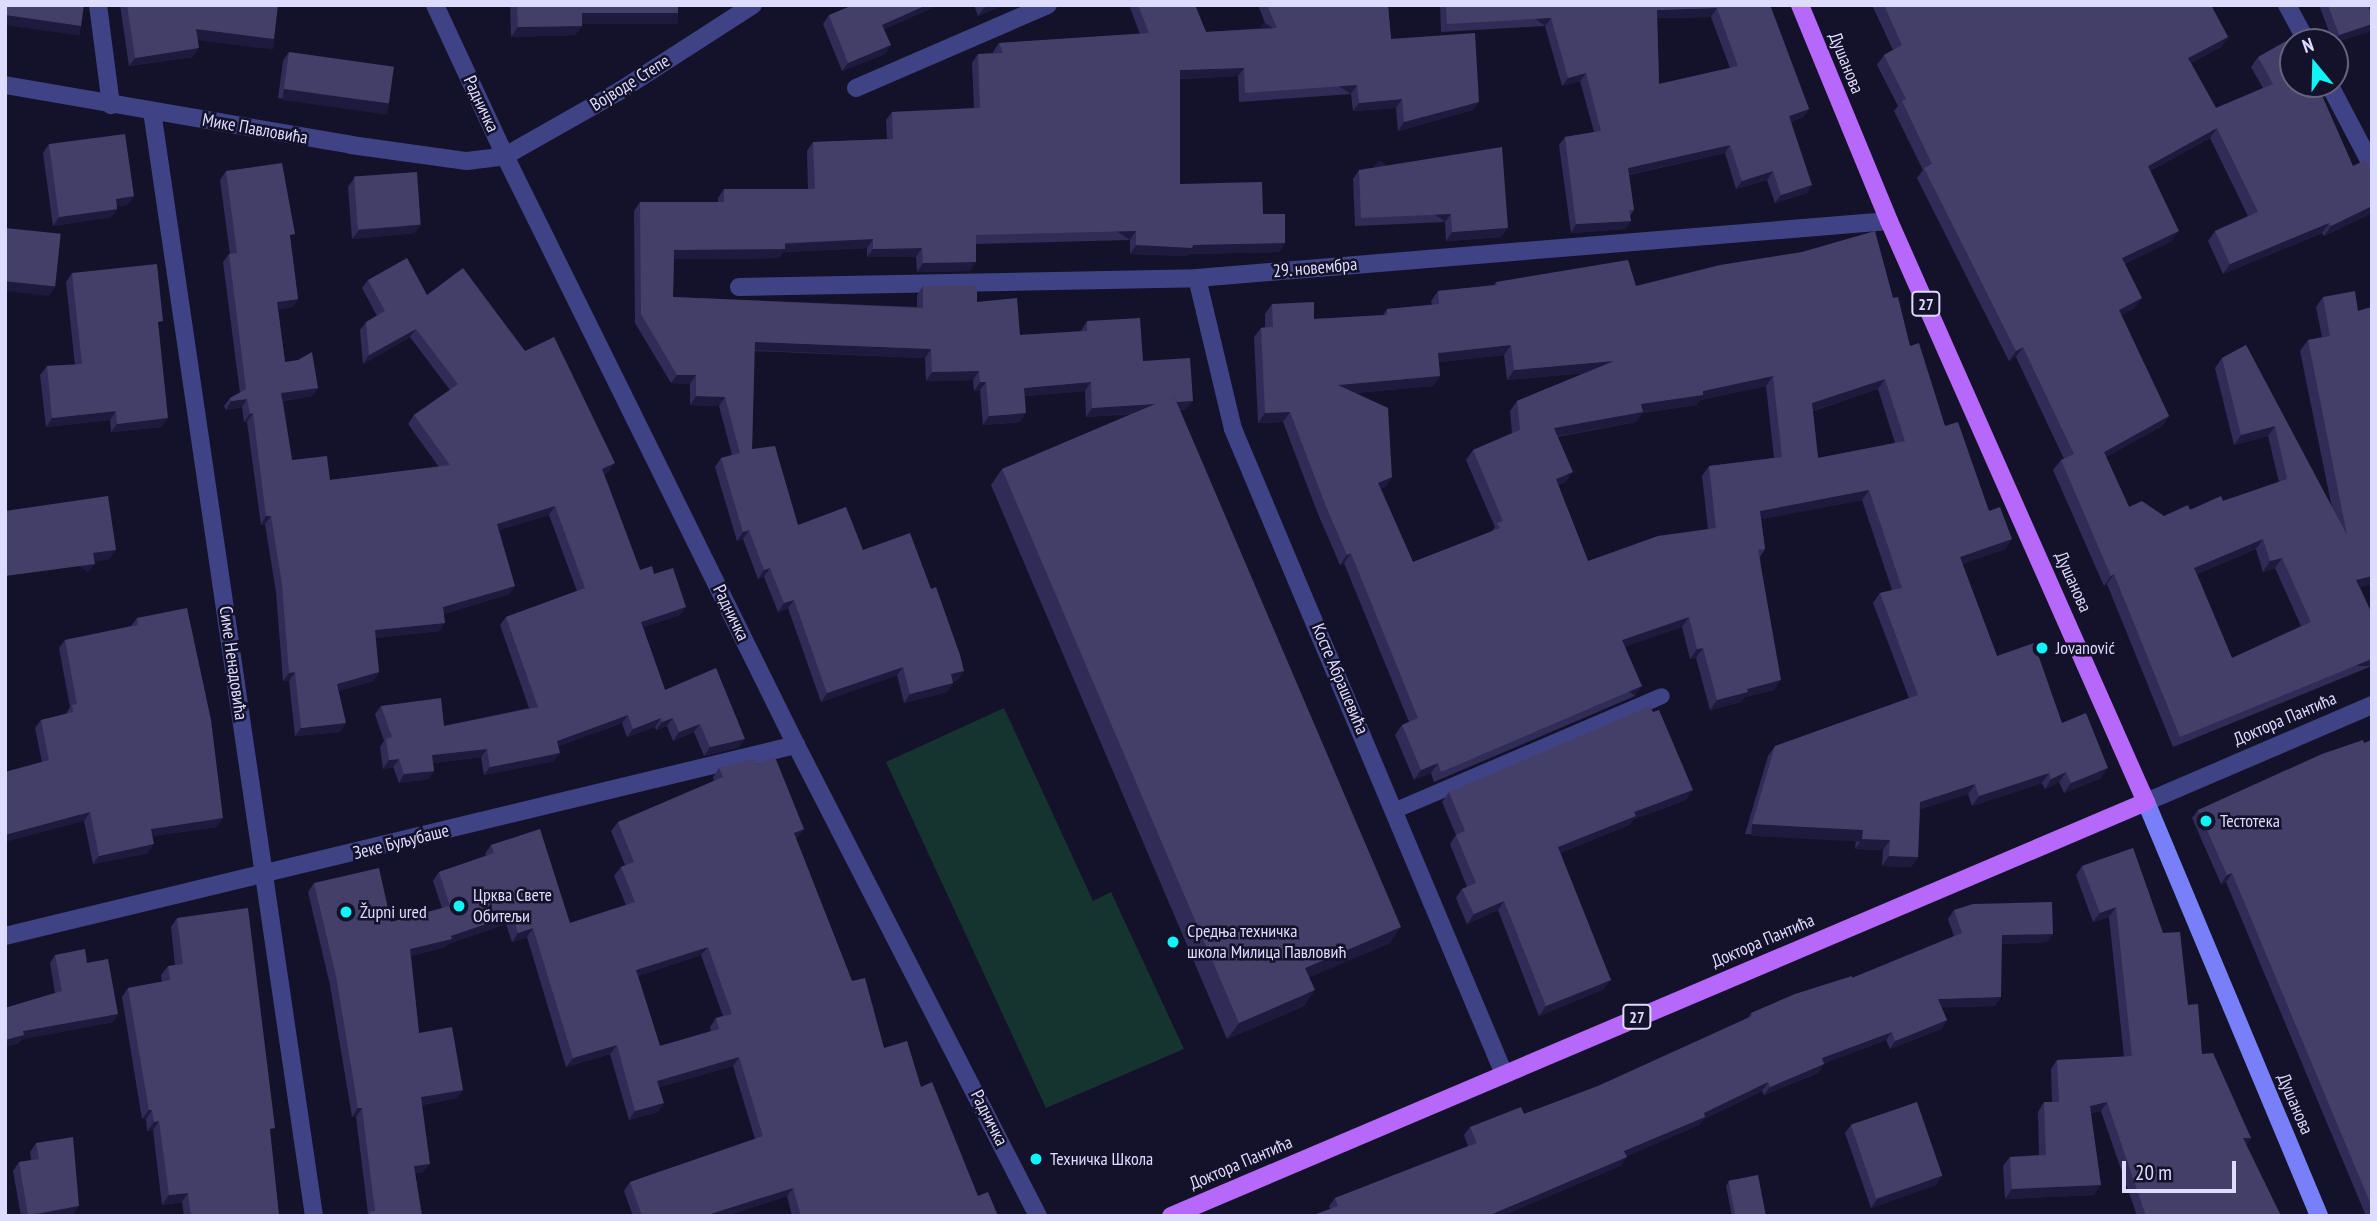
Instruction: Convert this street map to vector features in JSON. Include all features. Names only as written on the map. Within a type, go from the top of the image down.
[{"type":"main road","name":"Душанова","points":[[1800,5],[1889,221],[2146,802],[2319,1216]]},
{"type":"main road","name":"Доктора Пантића","points":[[1171,1216],[2146,802]]},
{"type":"street","points":[[98,5],[111,105]]},
{"type":"street","name":"Радничка","points":[[435,5],[505,156],[796,745],[1038,1216]]},
{"type":"street","name":"Војводе Степе","points":[[505,156],[621,90],[753,5]]},
{"type":"street","points":[[856,88],[1048,5]]},
{"type":"street","points":[[2287,5],[2299,28]]},
{"type":"street","name":"Мике Павловића","points":[[5,85],[433,158],[467,161],[505,156]]},
{"type":"street","points":[[2336,98],[2372,166]]},
{"type":"street","name":"Симе Ненадовића","points":[[152,111],[314,1216]]},
{"type":"street","name":"29. новембра","points":[[739,287],[1196,278],[1889,221]]},
{"type":"street","name":"Косте Абрашевића","points":[[1196,278],[1233,429],[1396,810],[1504,1074]]},
{"type":"street","name":"Доктора Пантића","points":[[2146,802],[2372,705]]},
{"type":"street","name":"Зеке Буљубаше","points":[[5,936],[796,745]]},
{"type":"lane","points":[[1396,810],[1662,696]]},
{"type":"green space","points":[[1004,708],[1093,901],[1111,892],[1184,1049],[1046,1108],[886,762]]},
{"type":"building","points":[[5,5],[84,5],[81,26],[5,15]]},
{"type":"building","points":[[127,5],[278,5],[274,39],[196,29],[199,48],[135,58]]},
{"type":"building","points":[[517,5],[678,5],[678,13],[582,13],[582,26],[518,27]]},
{"type":"building","points":[[853,5],[927,5],[882,25],[891,45],[848,63],[829,15]]},
{"type":"building","points":[[1138,5],[1195,5],[1206,32],[1277,28],[1267,5],[1388,5],[1391,39],[1475,33],[1479,102],[1404,122],[1402,99],[1359,103],[1357,85],[1245,93],[1244,68],[1180,70],[1180,184],[1262,182],[1263,214],[1285,214],[1285,243],[1193,245],[1192,248],[1136,245],[1136,231],[976,235],[976,262],[923,263],[922,248],[873,249],[873,239],[785,243],[785,249],[674,250],[673,297],[923,308],[923,286],[977,285],[977,302],[1017,298],[1020,335],[1087,331],[1087,321],[1140,318],[1143,361],[1190,358],[1193,401],[1177,402],[1174,396],[1156,404],[1092,408],[1091,382],[1024,388],[1026,413],[989,416],[986,382],[980,382],[979,371],[932,372],[931,349],[755,342],[752,449],[775,446],[798,525],[846,507],[863,550],[910,533],[931,589],[936,587],[964,671],[951,674],[953,683],[910,694],[903,667],[827,693],[794,600],[784,603],[770,568],[764,570],[749,530],[743,532],[721,458],[740,453],[725,397],[696,396],[696,375],[677,375],[641,314],[640,202],[724,202],[724,189],[815,189],[813,142],[893,139],[892,112],[980,108],[978,54],[1003,53],[999,43],[1149,33]]},
{"type":"building","points":[[1446,5],[1770,5],[1809,109],[1789,116],[1812,185],[1781,195],[1773,171],[1742,181],[1730,145],[1628,168],[1634,210],[1629,210],[1631,221],[1576,224],[1565,137],[1601,131],[1586,73],[1568,78],[1551,18],[1447,24]],"holes":[[[1717,8],[1738,66],[1659,84],[1657,10]]]},
{"type":"building","points":[[1884,5],[2211,5],[2228,37],[2188,58],[2216,108],[2273,84],[2258,57],[2279,45],[2279,98],[2323,98],[2353,166],[2365,160],[2372,173],[2372,206],[2331,226],[2329,223],[2230,264],[2215,231],[2258,212],[2217,128],[2148,166],[2179,231],[2122,258],[2142,298],[2119,310],[2169,416],[2104,452],[2129,507],[2142,501],[2164,516],[2188,505],[2190,510],[2221,496],[2223,501],[2287,479],[2275,426],[2241,435],[2222,358],[2246,345],[2347,535],[2308,340],[2330,336],[2323,297],[2355,291],[2358,311],[2372,307],[2372,576],[2356,580],[2372,614],[2372,659],[2180,737],[2114,574],[2111,576],[2061,460],[2074,454],[2023,347],[2016,351],[1924,168],[1932,164],[1902,101],[1906,99],[1884,55],[1902,45]],"holes":[[[2263,539],[2270,561],[2282,558],[2311,622],[2232,658],[2194,568]]]},
{"type":"building","points":[[2328,5],[2368,5],[2372,24],[2349,32],[2349,28],[2336,28]]},
{"type":"building","points":[[289,52],[394,67],[389,103],[284,89]]},
{"type":"building","points":[[125,134],[134,196],[116,199],[117,209],[59,217],[49,144]]},
{"type":"building","points":[[1502,147],[1508,228],[1452,232],[1451,214],[1361,218],[1359,170]]},
{"type":"building","points":[[282,163],[295,234],[290,235],[298,299],[277,302],[285,362],[298,360],[312,352],[318,388],[281,393],[292,460],[327,456],[330,480],[450,465],[414,415],[458,384],[416,329],[369,355],[366,322],[385,311],[368,280],[407,258],[427,295],[463,268],[525,351],[554,337],[615,463],[602,469],[640,570],[652,566],[654,574],[673,568],[686,607],[641,622],[665,690],[716,668],[745,739],[710,747],[700,724],[679,732],[673,718],[662,722],[661,718],[633,729],[628,715],[557,741],[560,753],[490,767],[487,749],[432,755],[434,771],[404,774],[399,759],[389,760],[386,739],[392,737],[381,706],[441,698],[444,726],[538,707],[506,617],[585,588],[555,506],[497,524],[515,586],[443,607],[445,623],[375,630],[379,672],[337,684],[346,723],[301,728],[295,672],[289,673],[282,584],[271,516],[266,516],[253,413],[250,414],[247,399],[231,401],[230,398],[246,389],[229,254],[237,253],[226,171]]},
{"type":"building","points":[[417,172],[421,225],[358,229],[354,176]]},
{"type":"building","points":[[5,228],[61,234],[55,287],[5,281]]},
{"type":"building","points":[[1875,231],[1893,298],[1898,297],[1910,346],[1919,343],[1945,426],[1958,422],[1989,511],[2000,507],[2012,539],[1960,557],[1997,656],[2034,643],[2062,723],[2086,713],[2108,768],[2071,783],[2066,772],[2051,779],[2049,773],[1979,796],[1975,784],[1920,802],[1918,857],[1889,856],[1890,840],[1862,839],[1863,830],[1752,824],[1775,746],[1918,695],[1880,593],[1902,588],[1869,490],[1760,511],[1765,549],[1758,550],[1781,680],[1717,700],[1703,648],[1697,649],[1689,617],[1622,640],[1642,686],[1441,772],[1438,763],[1421,770],[1402,725],[1418,718],[1351,553],[1347,555],[1325,504],[1290,412],[1265,413],[1261,328],[1273,327],[1272,304],[1314,302],[1314,319],[1387,315],[1387,309],[1439,304],[1438,291],[1497,285],[1496,282],[1628,260],[1636,286],[1720,265],[1802,252]],"holes":[[[1511,345],[1514,370],[1614,361],[1517,401],[1520,430],[1473,450],[1503,521],[1497,523],[1500,528],[1413,562],[1378,483],[1392,477],[1388,408],[1338,385],[1440,376],[1438,353]],[[1773,376],[1782,457],[1709,466],[1716,528],[1658,536],[1588,561],[1556,479],[1573,472],[1554,428],[1643,412],[1641,404],[1703,395],[1703,391]],[[1885,379],[1905,441],[1818,458],[1812,403]]]},
{"type":"building","points":[[157,264],[163,321],[158,322],[168,418],[117,424],[116,411],[52,418],[47,366],[82,364],[72,273]]},
{"type":"building","points":[[1174,396],[1401,927],[1305,968],[1315,990],[1239,1023],[1002,469]]},
{"type":"building","points":[[108,496],[116,550],[93,553],[95,564],[5,576],[5,511]]},
{"type":"building","points":[[187,608],[211,720],[223,818],[151,829],[154,844],[99,856],[90,812],[5,835],[5,772],[49,760],[41,720],[73,712],[72,705],[77,704],[65,640],[138,625],[137,618]]},
{"type":"building","points":[[1650,706],[1653,712],[1659,710],[1693,790],[1634,812],[1636,816],[1558,847],[1611,980],[1546,1006],[1504,901],[1474,914],[1462,889],[1476,883],[1456,835],[1465,831],[1449,792]]},
{"type":"building","points":[[2363,740],[2364,743],[2372,740],[2372,1207],[2232,873],[2227,875],[2198,810],[2322,754]]},
{"type":"building","points":[[775,757],[804,829],[794,833],[852,981],[865,978],[884,1048],[907,1041],[921,1087],[932,1082],[978,1196],[988,1192],[998,1216],[801,1216],[793,1188],[704,1216],[642,1216],[630,1182],[763,1136],[739,1057],[657,1081],[664,1103],[635,1111],[617,1045],[573,1058],[533,928],[518,933],[512,915],[451,936],[452,939],[410,949],[419,1033],[452,1027],[463,1090],[421,1097],[430,1164],[414,1166],[422,1216],[370,1216],[370,1212],[375,1211],[362,1108],[358,1108],[336,976],[314,883],[379,868],[391,922],[450,906],[439,872],[494,853],[491,845],[540,829],[570,923],[635,902],[621,867],[634,862],[618,822],[723,777],[719,768],[754,759],[756,764]],"holes":[[[708,947],[732,1014],[716,1018],[719,1029],[660,1046],[636,970]]]},
{"type":"building","points":[[2133,848],[2163,933],[2180,932],[2188,1005],[2198,1004],[2202,1054],[2213,1053],[2251,1138],[2243,1138],[2281,1216],[2146,1216],[2107,1102],[2090,1106],[2101,1185],[2012,1189],[2010,1157],[2046,1155],[2044,1102],[2059,1102],[2057,1060],[2132,1056],[2116,907],[2100,913],[2082,866]]},
{"type":"building","points":[[2052,902],[2053,934],[2002,935],[2001,997],[1938,999],[1947,1020],[1895,1041],[1892,1032],[1822,1058],[1824,1064],[1770,1087],[1768,1082],[1704,1113],[1705,1117],[1624,1151],[1627,1157],[1488,1216],[1311,1216],[1338,1206],[1335,1198],[1477,1143],[1470,1127],[1521,1107],[1524,1114],[1598,1086],[1795,994],[1852,978],[1962,933],[1954,910],[1973,904]]},
{"type":"building","points":[[248,908],[275,1128],[270,1129],[279,1216],[191,1216],[188,1193],[169,1195],[159,1121],[154,1122],[152,1110],[149,1110],[128,988],[170,980],[168,966],[183,964],[177,918]]},
{"type":"building","points":[[85,949],[87,963],[108,959],[118,1014],[23,1031],[24,1035],[5,1040],[5,1008],[62,991],[55,955]]},
{"type":"building","points":[[1917,1102],[1942,1176],[1876,1199],[1851,1125]]},
{"type":"building","points":[[73,1137],[79,1206],[28,1215],[19,1162],[39,1159],[36,1143]]},
{"type":"building","points":[[1758,1175],[1766,1215],[1735,1216],[1729,1181]]},
{"type":"place","name":"Jovanović","points":[[2042,648]]},
{"type":"place","name":"Тестотека","points":[[2206,821]]},
{"type":"place","name":"Црква Свете Обитељи","points":[[459,906]]},
{"type":"place","name":"Župni ured","points":[[346,912]]},
{"type":"place","name":"Средња техничка школа Милица Павловић","points":[[1173,942]]},
{"type":"place","name":"Техничка Школа","points":[[1036,1159]]}]
